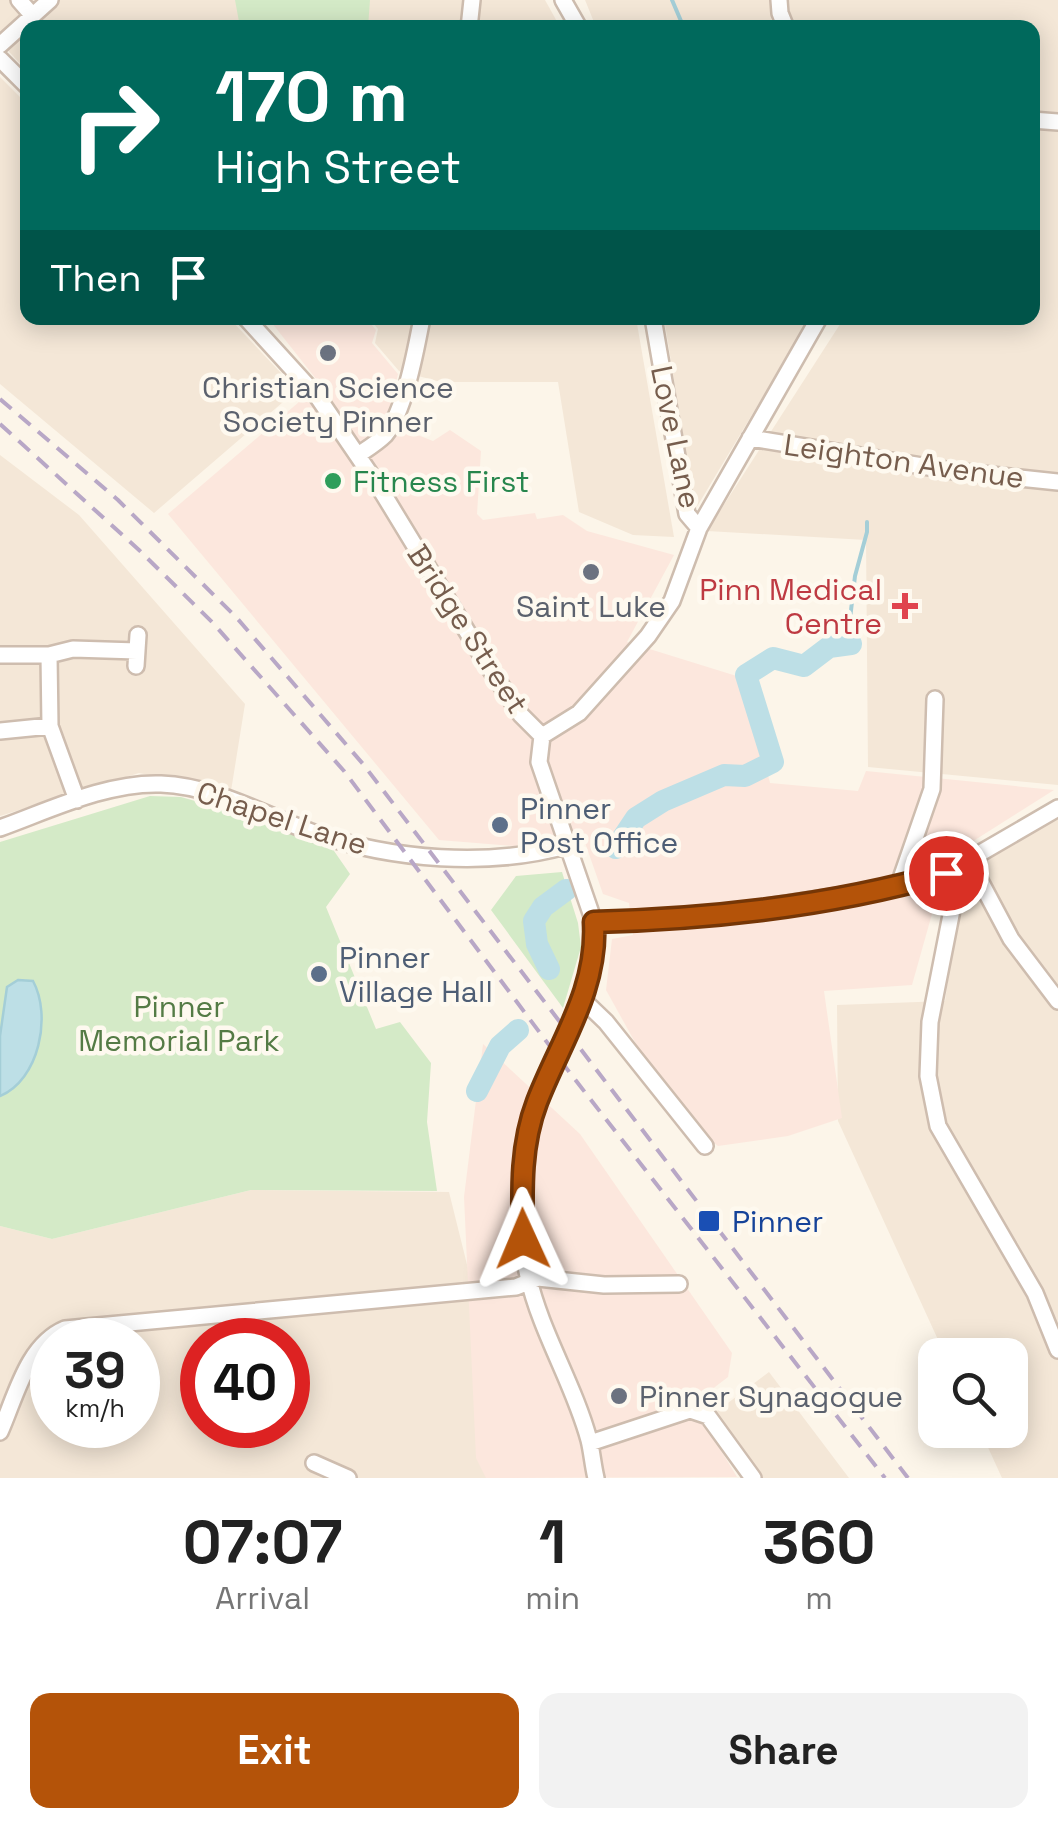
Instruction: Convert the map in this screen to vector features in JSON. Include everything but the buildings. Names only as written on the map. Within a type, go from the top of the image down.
[{"type":"street","points":[[32,20],[50,0]]},
{"type":"street","points":[[0,59],[20,79]]},
{"type":"street","name":"Bridge Street","points":[[252,325],[316,396],[358,455],[480,653],[521,715],[542,736],[538,762],[594,922]]},
{"type":"street","points":[[358,455],[386,433],[393,421],[421,325]]},
{"type":"street","name":"Love Lane","points":[[542,736],[578,714],[648,636],[672,602],[699,528],[687,514],[654,325]]},
{"type":"street","points":[[699,528],[815,325]]},
{"type":"street","name":"Leighton Avenue","points":[[750,438],[953,472],[1058,482]]},
{"type":"street","points":[[0,655],[49,655],[73,649],[137,651]]},
{"type":"street","points":[[49,655],[50,726],[77,800]]},
{"type":"street","points":[[898,887],[932,789],[934,699]]},
{"type":"street","points":[[0,730],[50,726]]},
{"type":"street","name":"Chapel Lane","points":[[0,828],[111,790],[159,784],[244,804],[314,833],[384,851],[453,857],[519,856],[570,846]]},
{"type":"street","points":[[596,1478],[590,1444],[530,1281],[523,1239],[522,1179],[536,1103],[583,1000],[596,948],[594,922],[707,916],[898,887],[946,873],[1058,808]]},
{"type":"street","points":[[968,860],[1011,939],[1058,1001]]},
{"type":"street","points":[[946,873],[952,910],[930,1022],[928,1076],[938,1126],[1035,1293],[1058,1350]]},
{"type":"street","points":[[583,1000],[606,1022],[704,1146]]},
{"type":"street","points":[[0,1432],[35,1352],[49,1335],[64,1329],[516,1286],[538,1278],[604,1285],[679,1284]]},
{"type":"street","points":[[590,1444],[690,1410],[700,1411],[708,1416],[753,1478]]},
{"type":"street","points":[[314,1464],[348,1478]]},
{"type":"shaded area","points":[[0,0],[545,0],[556,20],[20,20],[20,63],[0,42]]},
{"type":"shaded area","points":[[585,0],[772,0],[771,20],[593,20]]},
{"type":"shaded area","points":[[789,0],[1058,0],[1058,114],[1040,113],[1040,20],[793,20]]},
{"type":"shaded area","points":[[0,77],[20,97],[20,325],[236,325],[297,390],[154,513],[0,384]]},
{"type":"shaded area","points":[[1040,128],[1058,129],[1058,785],[868,767],[866,540],[707,531],[839,325],[1040,325]]},
{"type":"shaded area","points":[[274,325],[372,325],[376,330],[372,343],[398,374],[387,423],[433,441],[450,430],[481,451],[477,514],[483,520],[535,513],[537,519],[563,515],[587,531],[674,555],[627,642],[743,678],[770,783],[858,791],[866,771],[1054,790],[948,857],[912,985],[824,991],[842,1118],[788,1136],[718,1146],[705,1136],[641,1053],[606,990],[612,939],[633,935],[629,903],[603,894],[583,837],[514,846],[439,840],[168,514],[320,384]]},
{"type":"shaded area","points":[[375,325],[637,325],[674,537],[633,535],[579,512],[558,382],[441,382],[399,371],[375,343],[378,329]]},
{"type":"shaded area","points":[[665,325],[806,325],[695,510]]},
{"type":"shaded area","points":[[0,455],[79,515],[245,704],[231,791],[139,773],[0,816]]},
{"type":"shaded area","points":[[1058,817],[1058,1478],[1002,1478],[988,1448],[1028,1448],[1028,1338],[937,1338],[838,1121],[837,1005],[945,1001],[960,899],[984,860]]},
{"type":"shaded area","points":[[483,1044],[580,1134],[732,1353],[728,1377],[693,1404],[737,1477],[486,1478],[476,1458],[464,1197]]},
{"type":"shaded area","points":[[251,1190],[449,1192],[520,1478],[0,1478],[0,1226],[52,1239]]},
{"type":"shaded area","points":[[769,1372],[849,1478],[753,1478],[716,1412]]},
{"type":"green space","points":[[235,0],[370,0],[369,20],[239,20]]},
{"type":"green space","name":"Pinner Memorial Park","points":[[150,796],[181,797],[325,838],[350,874],[326,907],[376,1029],[400,1022],[431,1063],[427,1122],[437,1191],[251,1190],[52,1239],[0,1226],[0,842]]},
{"type":"green space","points":[[562,872],[581,947],[563,1008],[491,910],[516,876]]},
{"type":"water","points":[[18,980],[33,981],[39,995],[41,1029],[33,1062],[13,1088],[0,1096],[0,1036],[7,987]]},
{"type":"waterway","points":[[672,0],[681,20]]},
{"type":"waterway","points":[[851,644],[855,576],[867,522]]},
{"type":"waterway","points":[[616,848],[636,818],[663,801],[724,775],[745,776],[773,762],[746,675],[773,658],[804,666],[829,647],[851,644]]},
{"type":"waterway","points":[[549,969],[537,944],[534,921],[543,907],[566,890]]},
{"type":"waterway","points":[[477,1091],[500,1046],[518,1030]]},
{"type":"railway","points":[[0,399],[118,500],[236,617],[363,764],[908,1478]]},
{"type":"railway","points":[[0,424],[212,622],[344,771],[570,1073],[885,1478]]},
{"type":"place","name":"Christian Science Society Pinner","points":[[328,353]]},
{"type":"place","name":"Fitness First","points":[[333,481]]},
{"type":"place","name":"Saint Luke","points":[[591,572]]},
{"type":"place","name":"Pinn Medical Centre","points":[[905,606]]},
{"type":"place","name":"Pinner Post Office","points":[[500,825]]},
{"type":"place","name":"Pinner Village Hall","points":[[319,974]]},
{"type":"place","name":"Pinner","points":[[709,1221]]},
{"type":"place","name":"Pinner Synagogue","points":[[619,1396]]},
{"type":"route","points":[[523,1239],[522,1179],[528,1131],[536,1103],[592,972],[596,948],[594,922],[707,916],[785,906],[864,894],[946,873]]}]
